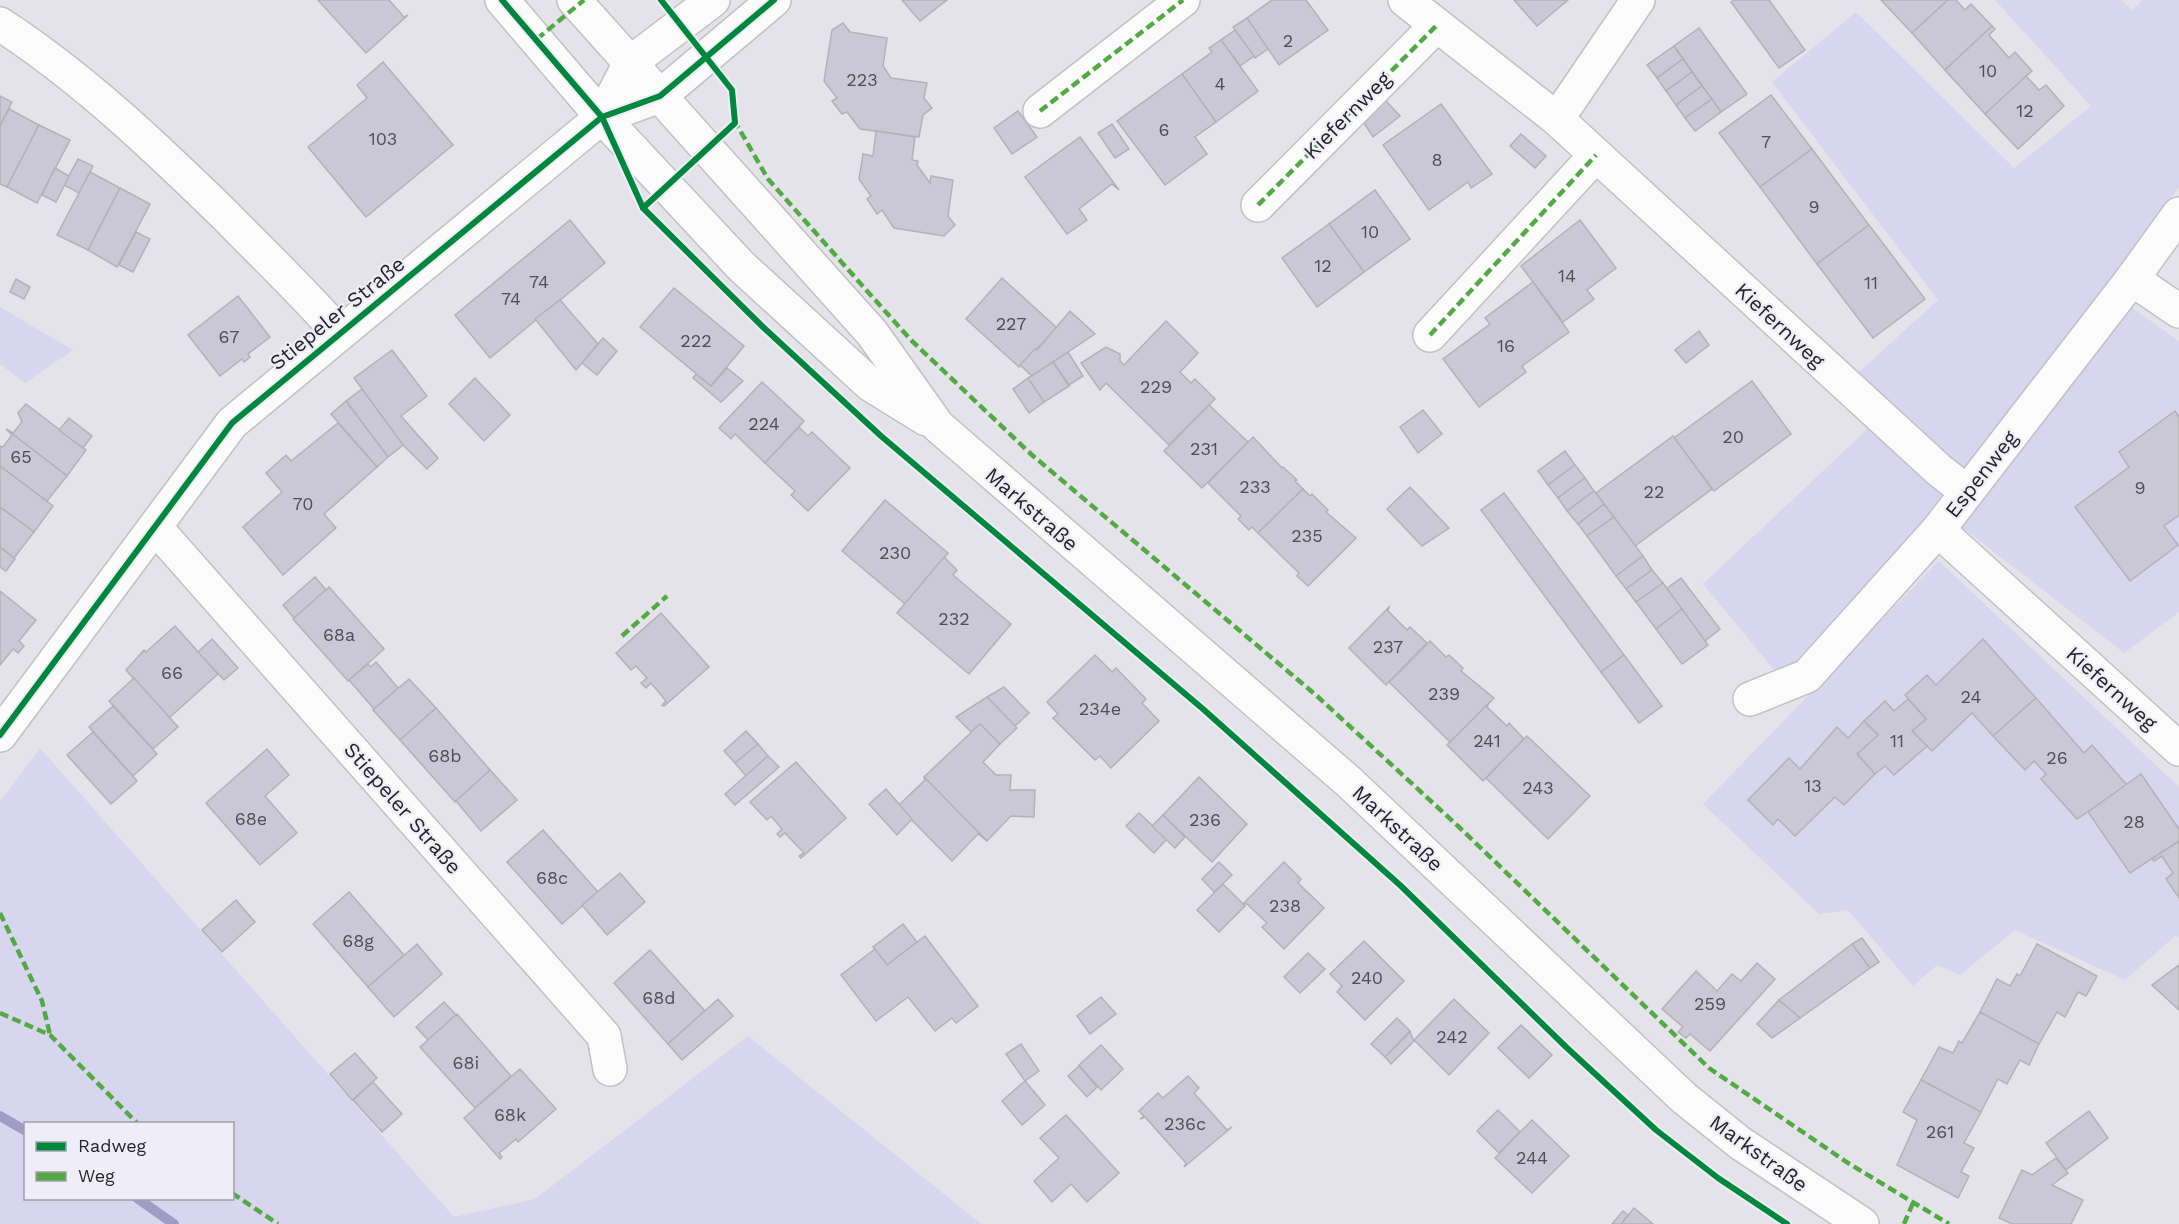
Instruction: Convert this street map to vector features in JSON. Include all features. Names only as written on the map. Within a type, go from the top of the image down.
[{"type":"street","name":"Markstraße","points":[[502,0],[602,117],[749,273],[871,384],[938,426],[1349,782],[1684,1098],[1740,1143],[1862,1224]]},
{"type":"street","name":"Markstraße","points":[[574,0],[872,333],[938,426]]},
{"type":"street","name":"Stiepeler Straße","points":[[602,117],[630,63],[713,0]]},
{"type":"street","name":"Stiepeler Straße","points":[[0,735],[232,423],[602,117],[660,96],[774,0]]},
{"type":"street","points":[[1040,111],[1183,0]]},
{"type":"street","name":"Kiefernweg","points":[[1405,0],[1557,119],[1913,446],[1967,492]]},
{"type":"street","points":[[1557,119],[1638,0]]},
{"type":"street","name":"Stiepeler Straße","points":[[0,24],[42,51],[143,135],[311,301],[339,333]]},
{"type":"street","name":"Kiefernweg","points":[[1257,205],[1437,25]]},
{"type":"street","points":[[1430,335],[1596,155]]},
{"type":"street","name":"Espenweg","points":[[1750,699],[1807,676],[1938,530],[2132,279],[2179,214]]},
{"type":"street","points":[[2132,279],[2179,311]]},
{"type":"street","name":"Stiepeler Straße","points":[[155,527],[604,1036],[610,1069]]},
{"type":"street","name":"Kiefernweg","points":[[1938,530],[2179,749]]},
{"type":"shaded area","points":[[1995,0],[2121,0],[2133,10],[2142,0],[2179,0],[2179,187],[2107,290],[2179,341],[2179,612],[2124,653],[1967,531],[1932,517],[1780,677],[1703,584],[1894,404],[1857,374],[1938,300],[1772,82],[1856,12],[2014,168],[2091,106]]},
{"type":"shaded area","points":[[0,307],[73,350],[25,383],[0,364]]},
{"type":"shaded area","points":[[1939,561],[2179,787],[2179,938],[2176,935],[2125,980],[2015,930],[1960,975],[1937,965],[1913,986],[1848,910],[1819,914],[1703,804]]},
{"type":"shaded area","points":[[40,748],[454,1217],[535,1199],[748,1036],[981,1224],[0,1224],[0,802]]},
{"type":"building","points":[[318,0],[389,0],[404,17],[408,15],[366,53]]},
{"type":"building","points":[[902,0],[947,0],[920,21]]},
{"type":"building","points":[[1272,0],[1306,0],[1328,30],[1279,65],[1247,18]]},
{"type":"building","points":[[1514,0],[1568,0],[1537,26]]},
{"type":"building","points":[[1734,0],[1769,0],[1805,50],[1779,68],[1731,2]]},
{"type":"building","points":[[1881,0],[1948,0],[1912,33]]},
{"type":"building","points":[[1948,0],[1956,0],[1965,10],[1971,4],[1992,26],[1945,70],[1912,33]]},
{"type":"building","points":[[1247,18],[1268,49],[1255,58],[1233,27]]},
{"type":"building","points":[[843,23],[850,32],[887,38],[883,66],[891,78],[927,83],[924,98],[932,108],[923,115],[919,137],[860,129],[847,112],[842,114],[832,101],[837,98],[824,81],[832,30]]},
{"type":"building","points":[[1992,26],[1995,29],[1989,35],[2009,58],[2015,52],[2032,71],[1985,114],[1945,70]]},
{"type":"building","points":[[1699,28],[1747,94],[1721,112],[1674,46]]},
{"type":"building","points":[[1235,30],[1254,56],[1240,66],[1221,40]]},
{"type":"building","points":[[1221,40],[1258,91],[1216,122],[1182,74],[1212,52],[1209,48]]},
{"type":"building","points":[[1674,46],[1683,59],[1657,78],[1647,65]]},
{"type":"building","points":[[1683,59],[1692,72],[1666,91],[1657,78]]},
{"type":"building","points":[[383,62],[453,145],[366,217],[308,147],[367,98],[357,85]]},
{"type":"building","points":[[1692,72],[1702,86],[1676,105],[1666,91]]},
{"type":"building","points":[[1182,74],[1216,122],[1195,137],[1207,154],[1165,185],[1117,121]]},
{"type":"building","points":[[2026,76],[2039,90],[2046,85],[2064,106],[2018,149],[1985,114]]},
{"type":"building","points":[[1702,86],[1712,99],[1685,118],[1676,105]]},
{"type":"building","points":[[1771,95],[1812,149],[1760,187],[1719,133]]},
{"type":"building","points":[[0,96],[12,102],[0,126]]},
{"type":"building","points":[[1712,99],[1721,112],[1695,131],[1685,118]]},
{"type":"building","points":[[1385,100],[1400,116],[1373,137],[1364,123]]},
{"type":"building","points":[[1441,104],[1492,174],[1471,188],[1468,182],[1429,210],[1383,145]]},
{"type":"building","points":[[9,109],[39,125],[7,187],[0,184],[0,126]]},
{"type":"building","points":[[1018,111],[1037,137],[1012,154],[994,128]]},
{"type":"building","points":[[1112,124],[1129,149],[1115,158],[1098,133]]},
{"type":"building","points":[[39,125],[70,140],[37,203],[7,187]]},
{"type":"building","points":[[876,131],[915,137],[912,160],[918,161],[917,165],[930,183],[931,176],[953,180],[948,216],[955,225],[944,236],[894,228],[882,210],[877,214],[867,199],[871,196],[859,179],[863,154],[873,156]]},
{"type":"building","points":[[1521,134],[1546,156],[1535,168],[1510,146]]},
{"type":"building","points":[[1080,137],[1119,190],[1112,184],[1079,209],[1087,220],[1067,234],[1025,177]]},
{"type":"building","points":[[1812,149],[1869,225],[1817,264],[1760,187]]},
{"type":"building","points":[[78,159],[93,166],[79,193],[64,185]]},
{"type":"building","points":[[55,168],[69,176],[56,202],[42,195]]},
{"type":"building","points":[[90,172],[120,188],[88,250],[57,235]]},
{"type":"building","points":[[120,188],[150,204],[117,267],[88,250]]},
{"type":"building","points":[[1375,190],[1410,239],[1364,272],[1329,224]]},
{"type":"building","points":[[570,220],[605,263],[490,358],[455,315]]},
{"type":"building","points":[[1580,220],[1616,268],[1587,290],[1594,299],[1563,322],[1521,266]]},
{"type":"building","points":[[1329,224],[1364,272],[1317,307],[1282,258]]},
{"type":"building","points":[[1869,225],[1925,299],[1873,338],[1817,264]]},
{"type":"building","points":[[136,232],[150,239],[133,272],[119,265]]},
{"type":"building","points":[[1002,278],[1057,328],[1019,367],[966,319]]},
{"type":"building","points":[[16,279],[30,287],[24,299],[10,292]]},
{"type":"building","points":[[1533,282],[1569,332],[1522,366],[1526,372],[1479,407],[1443,359],[1490,324],[1485,318]]},
{"type":"building","points":[[674,288],[744,346],[711,386],[640,327]]},
{"type":"building","points":[[238,296],[270,337],[248,354],[250,357],[244,362],[242,359],[220,376],[188,335]]},
{"type":"building","points":[[560,300],[598,344],[576,370],[535,319]]},
{"type":"building","points":[[1070,311],[1095,334],[1032,376],[1020,365],[1035,349],[1037,350]]},
{"type":"building","points":[[1166,321],[1198,353],[1180,372],[1191,383],[1195,379],[1215,399],[1169,445],[1106,383],[1100,390],[1081,363],[1106,347],[1120,354],[1120,361],[1124,365]]},
{"type":"building","points":[[1699,331],[1709,345],[1686,363],[1675,350]]},
{"type":"building","points":[[603,338],[617,351],[597,375],[582,363]]},
{"type":"building","points":[[392,350],[427,396],[401,416],[438,458],[427,469],[403,445],[354,378]]},
{"type":"building","points":[[1068,352],[1083,376],[1069,385],[1053,362]]},
{"type":"building","points":[[1053,362],[1069,386],[1044,402],[1028,378]]},
{"type":"building","points":[[727,368],[743,381],[721,402],[693,378],[696,374],[711,386]]},
{"type":"building","points":[[475,378],[510,415],[484,441],[449,404]]},
{"type":"building","points":[[1028,378],[1044,402],[1029,413],[1013,389]]},
{"type":"building","points":[[1752,381],[1791,434],[1714,491],[1674,438]]},
{"type":"building","points":[[762,382],[804,421],[765,463],[735,434],[731,439],[719,428]]},
{"type":"building","points":[[362,389],[403,445],[388,457],[346,401]]},
{"type":"building","points":[[346,401],[388,457],[377,467],[331,414]]},
{"type":"building","points":[[26,404],[86,450],[67,476],[6,429],[13,433],[22,422],[18,413]]},
{"type":"building","points":[[1209,405],[1248,442],[1202,488],[1164,451]]},
{"type":"building","points":[[1423,410],[1442,434],[1418,453],[1400,427]]},
{"type":"building","points":[[2175,411],[2179,417],[2179,515],[2164,526],[2178,545],[2130,581],[2075,507],[2129,467],[2119,452]]},
{"type":"building","points":[[69,418],[92,436],[83,448],[59,430]]},
{"type":"building","points":[[338,423],[377,467],[324,514],[336,528],[283,575],[243,527],[282,492],[266,473],[286,455],[291,461]]},
{"type":"building","points":[[799,427],[808,436],[812,432],[850,468],[808,511],[791,495],[795,491],[765,463]]},
{"type":"building","points":[[6,429],[67,476],[47,501],[0,466],[0,446],[3,447],[12,435]]},
{"type":"building","points":[[1673,436],[1712,489],[1635,546],[1596,493]]},
{"type":"building","points":[[1253,437],[1282,468],[1297,480],[1295,481],[1303,489],[1258,533],[1252,527],[1249,530],[1238,519],[1241,516],[1208,483]]},
{"type":"building","points":[[1565,451],[1575,465],[1548,485],[1538,471]]},
{"type":"building","points":[[1575,465],[1585,478],[1558,498],[1548,485]]},
{"type":"building","points":[[0,466],[53,506],[34,532],[0,507]]},
{"type":"building","points":[[1585,478],[1594,491],[1567,511],[1558,498]]},
{"type":"building","points":[[1410,487],[1449,528],[1422,546],[1387,509]]},
{"type":"building","points":[[1303,489],[1310,496],[1312,494],[1328,510],[1326,512],[1356,538],[1308,586],[1297,576],[1299,573],[1258,533]]},
{"type":"building","points":[[1594,491],[1604,504],[1578,524],[1567,511]]},
{"type":"building","points":[[1504,493],[1624,655],[1601,672],[1481,510]]},
{"type":"building","points":[[885,500],[948,553],[905,604],[842,551]]},
{"type":"building","points":[[1604,504],[1614,517],[1587,536],[1578,524]]},
{"type":"building","points":[[0,507],[34,532],[14,558],[0,547]]},
{"type":"building","points":[[1614,517],[1643,556],[1616,576],[1587,536]]},
{"type":"building","points":[[0,547],[15,559],[6,571],[0,567]]},
{"type":"building","points":[[1643,556],[1652,570],[1626,589],[1616,576]]},
{"type":"building","points":[[944,557],[957,570],[953,575],[1011,624],[969,674],[897,613]]},
{"type":"building","points":[[1652,570],[1663,583],[1636,602],[1626,589]]},
{"type":"building","points":[[315,577],[326,590],[294,618],[283,605]]},
{"type":"building","points":[[1681,578],[1720,629],[1705,641],[1666,589]]},
{"type":"building","points":[[1663,583],[1682,609],[1656,629],[1636,602]]},
{"type":"building","points":[[329,587],[384,649],[348,681],[293,619]]},
{"type":"building","points":[[0,591],[36,620],[19,641],[24,646],[18,653],[13,649],[0,665]]},
{"type":"building","points":[[1389,607],[1388,611],[1407,630],[1410,627],[1427,643],[1386,685],[1349,648]]},
{"type":"building","points":[[1682,609],[1708,645],[1682,664],[1656,629]]},
{"type":"building","points":[[661,613],[709,667],[664,706],[662,705],[666,701],[651,683],[646,688],[641,683],[647,678],[636,666],[631,670],[616,653]]},
{"type":"building","points":[[175,626],[218,674],[169,718],[126,670],[144,650],[146,652]]},
{"type":"building","points":[[212,639],[238,668],[224,680],[198,652]]},
{"type":"building","points":[[1983,639],[2036,698],[1993,736],[1972,713],[1932,751],[1912,731],[1926,719],[1905,695],[1927,675],[1936,685]]},
{"type":"building","points":[[1430,641],[1446,657],[1449,655],[1463,668],[1461,671],[1494,698],[1450,742],[1389,682]]},
{"type":"building","points":[[1095,655],[1112,672],[1116,668],[1146,699],[1142,703],[1159,721],[1111,768],[1100,756],[1095,760],[1053,718],[1058,714],[1047,702]]},
{"type":"building","points":[[1624,655],[1662,706],[1639,723],[1601,672]]},
{"type":"building","points":[[376,662],[398,688],[374,709],[349,680],[368,664],[371,667]]},
{"type":"building","points":[[134,678],[178,727],[153,749],[109,701]]},
{"type":"building","points":[[409,679],[436,708],[400,740],[373,710]]},
{"type":"building","points":[[1004,687],[1029,713],[1015,726],[987,697]]},
{"type":"building","points":[[987,697],[1017,728],[1000,744],[980,724],[971,732],[956,717]]},
{"type":"building","points":[[2036,698],[2084,753],[2092,745],[2127,785],[2077,819],[2041,779],[2046,774],[2034,761],[2025,770],[1993,736]]},
{"type":"building","points":[[1908,699],[1926,719],[1912,731],[1927,746],[1894,775],[1885,766],[1875,774],[1857,754],[1878,735],[1864,721],[1885,701],[1894,711]]},
{"type":"building","points":[[1489,703],[1487,707],[1507,726],[1509,723],[1524,739],[1483,781],[1447,745]]},
{"type":"building","points":[[113,706],[157,754],[133,776],[89,727]]},
{"type":"building","points":[[436,708],[490,770],[455,802],[400,740]]},
{"type":"building","points":[[1864,721],[1878,735],[1857,754],[1875,774],[1844,805],[1835,797],[1795,836],[1778,819],[1773,825],[1748,800],[1789,758],[1800,769],[1837,727],[1848,738]]},
{"type":"building","points":[[980,724],[1000,744],[983,762],[996,775],[1011,775],[1010,790],[1035,790],[1034,817],[1011,816],[987,841],[924,777]]},
{"type":"building","points":[[746,731],[758,744],[735,763],[724,751]]},
{"type":"building","points":[[93,732],[137,781],[111,804],[67,755]]},
{"type":"building","points":[[1527,736],[1590,796],[1548,839],[1486,778]]},
{"type":"building","points":[[758,744],[768,756],[746,776],[735,763]]},
{"type":"building","points":[[267,749],[289,775],[265,796],[297,833],[260,865],[206,803]]},
{"type":"building","points":[[768,756],[779,767],[735,805],[725,794]]},
{"type":"building","points":[[796,762],[846,818],[801,858],[799,856],[804,853],[785,833],[780,837],[777,834],[782,829],[771,816],[767,820],[750,802]]},
{"type":"building","points":[[490,770],[517,800],[481,831],[456,801]]},
{"type":"building","points":[[2141,774],[2179,829],[2179,841],[2130,873],[2088,812]]},
{"type":"building","points":[[924,777],[987,841],[978,834],[952,861],[898,806],[925,780]]},
{"type":"building","points":[[1199,777],[1247,824],[1212,862],[1163,815]]},
{"type":"building","points":[[886,789],[912,819],[897,835],[869,804]]},
{"type":"building","points":[[1139,813],[1167,839],[1154,853],[1126,826]]},
{"type":"building","points":[[1163,815],[1185,837],[1175,848],[1152,826]]},
{"type":"building","points":[[543,830],[598,892],[562,924],[507,862]]},
{"type":"building","points":[[2179,841],[2179,898],[2166,879],[2173,873],[2162,856],[2154,861],[2152,859]]},
{"type":"building","points":[[1219,862],[1232,875],[1214,892],[1202,879]]},
{"type":"building","points":[[1284,862],[1301,879],[1298,883],[1324,908],[1284,949],[1262,927],[1267,923],[1247,904],[1243,904]]},
{"type":"building","points":[[620,873],[645,902],[607,935],[582,905]]},
{"type":"building","points":[[1223,884],[1245,906],[1219,932],[1197,910]]},
{"type":"building","points":[[349,892],[404,955],[368,987],[313,924]]},
{"type":"building","points":[[236,900],[255,922],[222,952],[202,930]]},
{"type":"building","points":[[903,924],[917,942],[887,965],[873,947]]},
{"type":"building","points":[[925,936],[978,1006],[956,1023],[952,1018],[935,1031],[908,997],[876,1021],[841,975],[875,949],[887,965]]},
{"type":"building","points":[[1862,938],[1879,962],[1870,968],[1852,944]]},
{"type":"building","points":[[1364,941],[1404,981],[1365,1020],[1337,992],[1342,986],[1330,974]]},
{"type":"building","points":[[417,944],[442,974],[394,1017],[368,987]]},
{"type":"building","points":[[1852,944],[1870,968],[1800,1018],[1779,1000]]},
{"type":"building","points":[[2037,944],[2097,976],[2086,996],[2078,992],[2065,1017],[2057,1012],[2039,1044],[1980,1012],[1997,979],[2010,986],[2017,974],[2020,976]]},
{"type":"building","points":[[650,950],[705,1011],[668,1044],[614,983]]},
{"type":"building","points":[[1308,953],[1325,969],[1300,993],[1284,977]]},
{"type":"building","points":[[1757,963],[1775,979],[1710,1051],[1690,1034],[1686,1038],[1678,1032],[1683,1027],[1662,1009],[1696,971],[1717,991],[1732,974],[1741,981]]},
{"type":"building","points":[[2179,965],[2179,1010],[2152,985]]},
{"type":"building","points":[[1101,997],[1116,1014],[1090,1034],[1077,1016]]},
{"type":"building","points":[[718,999],[733,1016],[682,1060],[668,1044]]},
{"type":"building","points":[[1454,999],[1489,1033],[1449,1075],[1414,1040]]},
{"type":"building","points":[[1779,1000],[1800,1018],[1772,1038],[1757,1024]]},
{"type":"building","points":[[444,1002],[456,1015],[428,1040],[416,1027]]},
{"type":"building","points":[[1980,1012],[2039,1044],[2029,1065],[2020,1060],[2007,1084],[1998,1079],[1981,1112],[1921,1080],[1939,1047],[1953,1053],[1959,1041],[1962,1043]]},
{"type":"building","points":[[457,1014],[511,1076],[475,1108],[420,1047]]},
{"type":"building","points":[[1397,1018],[1410,1031],[1385,1057],[1371,1044]]},
{"type":"building","points":[[1521,1025],[1552,1055],[1529,1078],[1498,1048]]},
{"type":"building","points":[[1410,1032],[1414,1041],[1391,1064],[1385,1057]]},
{"type":"building","points":[[1021,1044],[1039,1071],[1025,1081],[1006,1054]]},
{"type":"building","points":[[1101,1045],[1123,1069],[1101,1090],[1079,1065]]},
{"type":"building","points":[[355,1053],[377,1078],[352,1100],[330,1074]]},
{"type":"building","points":[[1079,1066],[1097,1087],[1087,1097],[1068,1076]]},
{"type":"building","points":[[520,1069],[556,1109],[518,1142],[516,1139],[499,1153],[502,1157],[500,1159],[464,1118]]},
{"type":"building","points":[[1188,1076],[1199,1088],[1194,1093],[1227,1130],[1232,1127],[1184,1167],[1186,1163],[1145,1117],[1140,1119],[1144,1116],[1139,1111],[1158,1093],[1163,1098]]},
{"type":"building","points":[[1921,1080],[1981,1112],[1964,1143],[1974,1148],[1961,1172],[1969,1176],[1958,1198],[1897,1165],[1917,1120],[1903,1112]]},
{"type":"building","points":[[1025,1081],[1045,1105],[1022,1125],[1002,1101]]},
{"type":"building","points":[[373,1082],[402,1114],[382,1132],[353,1100]]},
{"type":"building","points":[[1498,1110],[1520,1132],[1499,1153],[1477,1131]]},
{"type":"building","points":[[2089,1111],[2108,1138],[2066,1170],[2046,1143]]},
{"type":"building","points":[[1066,1115],[1119,1173],[1087,1202],[1071,1184],[1052,1202],[1034,1181],[1059,1158],[1040,1138]]},
{"type":"building","points":[[1532,1120],[1569,1156],[1532,1193],[1495,1158]]},
{"type":"building","points":[[2056,1158],[2068,1173],[2052,1185],[2083,1200],[2071,1224],[2012,1224],[1999,1218],[2022,1170],[2032,1175]]},
{"type":"building","points":[[1634,1208],[1653,1224],[1621,1224]]},
{"type":"building","points":[[1623,1211],[1628,1215],[1621,1224],[1612,1224]]},
{"type":"waterway","points":[[0,1116],[24,1130]]},
{"type":"waterway","points":[[140,1200],[174,1224]]},
{"type":"marked path","points":[[537,39],[584,0]]},
{"type":"marked path","points":[[1040,111],[1183,0]]},
{"type":"marked path","points":[[1258,205],[1437,25]]},
{"type":"marked path","points":[[734,120],[768,179],[868,292],[911,340],[1032,455],[1317,696],[1459,827],[1709,1068],[1848,1163],[1949,1224]]},
{"type":"marked path","points":[[1430,335],[1596,155]]},
{"type":"marked path","points":[[622,636],[667,596]]},
{"type":"marked path","points":[[0,913],[42,1001],[50,1035]]},
{"type":"marked path","points":[[0,1013],[50,1035],[136,1122]]},
{"type":"marked path","points":[[234,1194],[278,1224]]},
{"type":"marked path","points":[[1904,1224],[1913,1203]]},
{"type":"cycle path","points":[[502,0],[602,117],[643,208],[763,327],[881,436],[1203,709],[1401,886],[1566,1047],[1656,1130],[1718,1178],[1787,1224]]},
{"type":"cycle path","points":[[643,208],[735,123],[732,90],[661,0]]},
{"type":"cycle path","points":[[0,735],[232,423],[602,117],[660,96],[774,0]]}]
